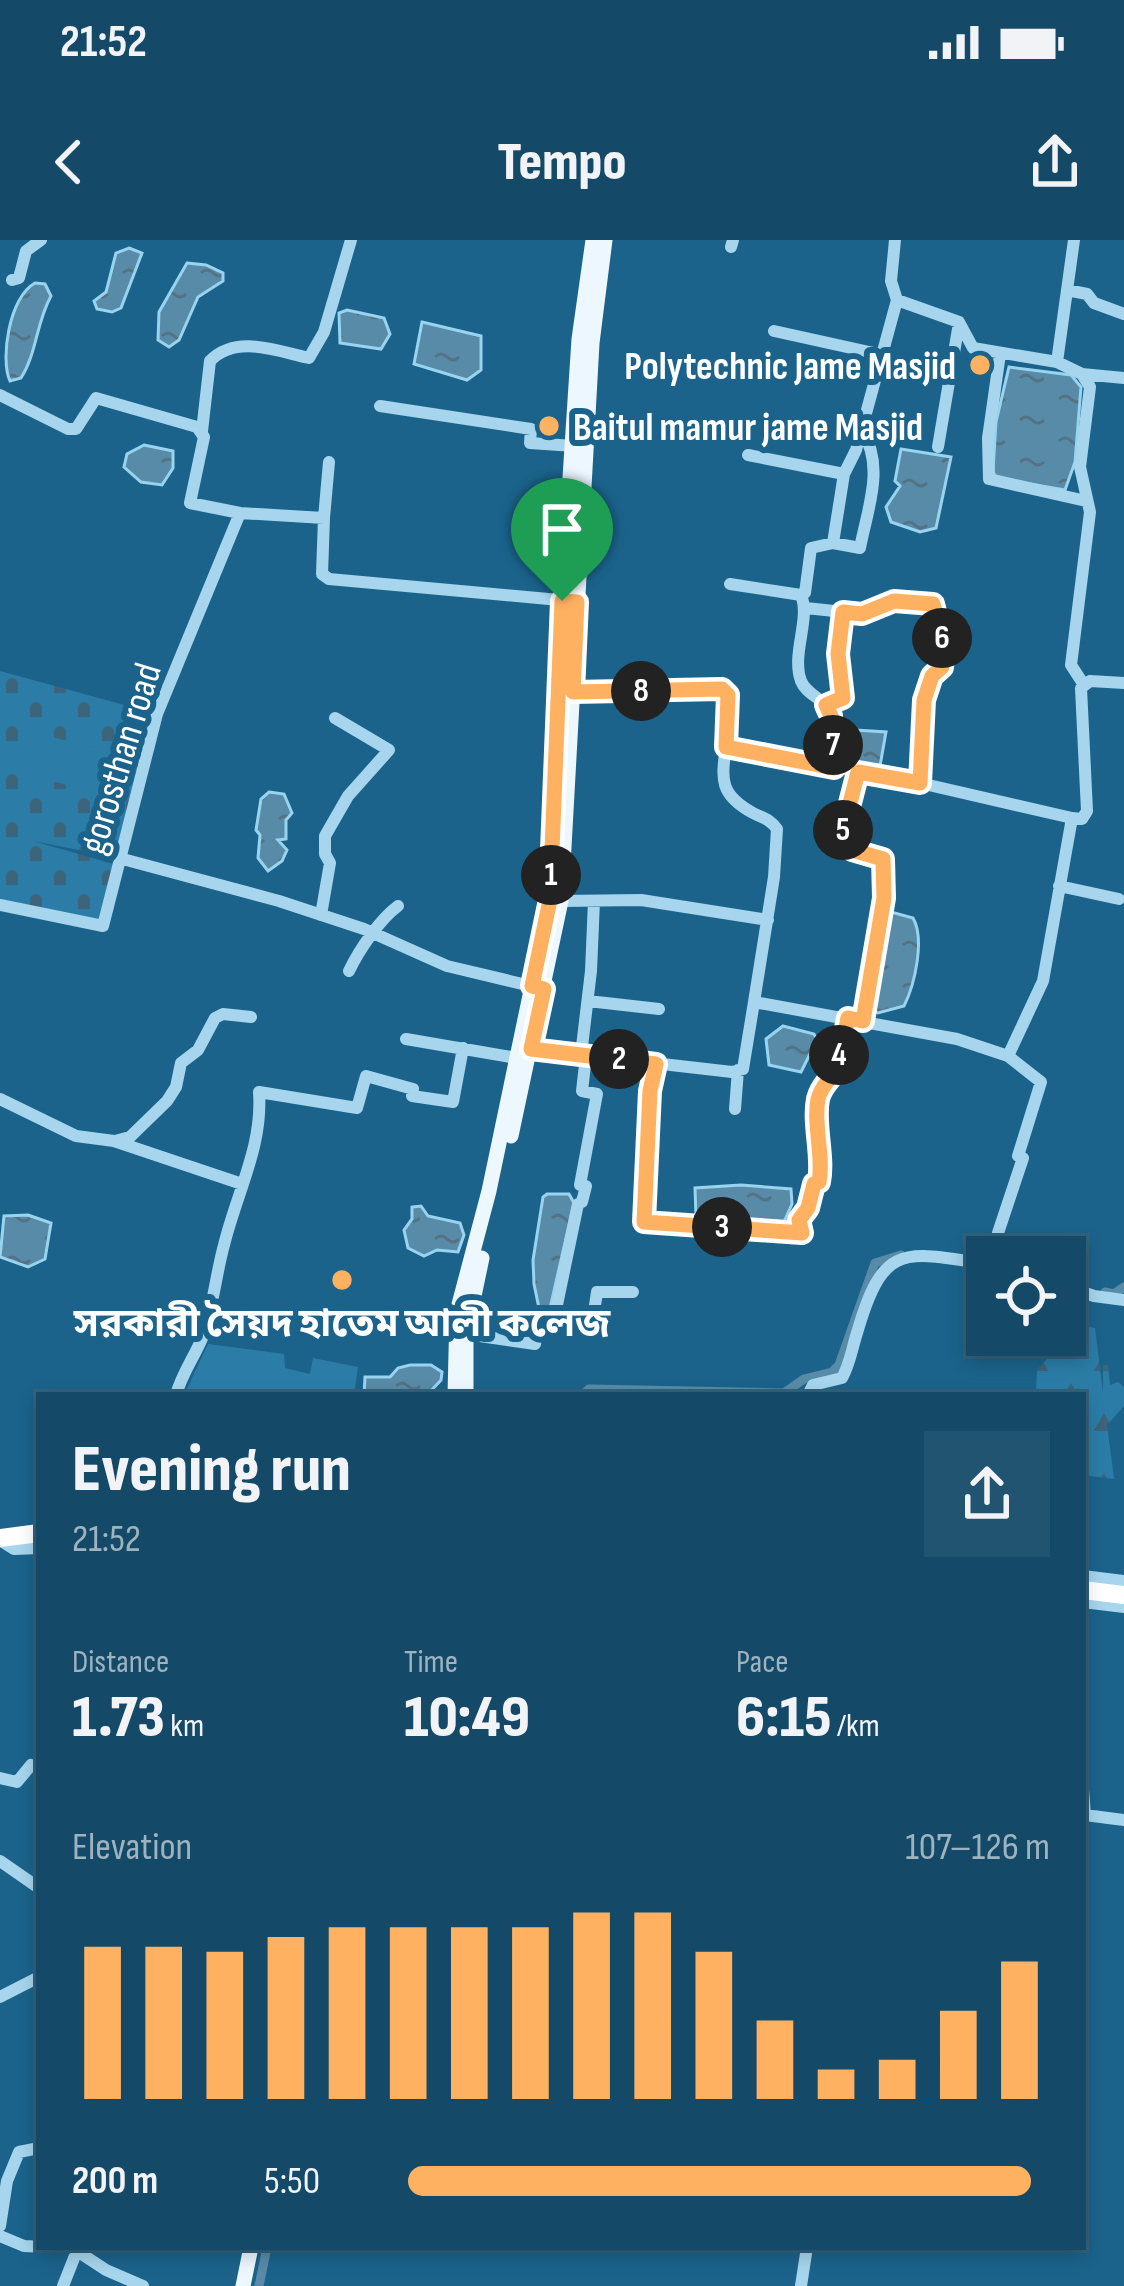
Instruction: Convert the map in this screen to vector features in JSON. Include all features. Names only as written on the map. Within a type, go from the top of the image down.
[{"type":"highway","points":[[0,1526],[36,1522]]},
{"type":"highway","points":[[0,1539],[36,1533]]},
{"type":"highway","points":[[1086,1590],[1124,1595]]},
{"type":"main road","points":[[466,1392],[466,1334],[538,987],[561,901],[579,339],[593,240]]},
{"type":"main road","points":[[570,601],[605,240]]},
{"type":"main road","points":[[538,987],[550,900],[566,693]]},
{"type":"main road","points":[[455,1392],[458,1312],[524,1054]]},
{"type":"main road","points":[[247,2285],[251,2250]]},
{"type":"street","points":[[12,280],[19,278],[26,250],[41,240]]},
{"type":"street","points":[[323,518],[240,514],[190,503],[212,357],[236,346],[309,358],[324,332],[350,240]]},
{"type":"street","points":[[833,543],[844,475],[862,430],[897,300],[892,281],[895,240]]},
{"type":"street","points":[[1057,362],[1074,240]]},
{"type":"street","points":[[1066,290],[1087,294],[1094,303],[1124,314]]},
{"type":"street","points":[[897,300],[959,322],[970,347],[1057,362],[1082,374],[1124,378]]},
{"type":"street","points":[[938,447],[959,322]]},
{"type":"street","points":[[774,331],[883,355]]},
{"type":"street","points":[[1000,354],[988,438],[989,479],[1086,501]]},
{"type":"street","points":[[1082,374],[1090,387],[1080,467],[1090,512],[1071,665],[1084,685]]},
{"type":"street","points":[[0,395],[68,429],[82,423],[96,398],[202,431]]},
{"type":"street","points":[[380,406],[531,429],[530,442],[574,446]]},
{"type":"street","points":[[834,768],[831,716],[826,705],[802,685],[799,633],[811,548],[833,543],[860,548],[875,466],[872,446],[862,430]]},
{"type":"street","points":[[748,455],[844,475]]},
{"type":"street","points":[[329,462],[322,574],[329,579],[570,601]]},
{"type":"street","name":"gorosthan road","points":[[0,905],[103,926],[157,714],[240,514]]},
{"type":"street","points":[[730,584],[862,614],[894,601],[933,604],[944,646],[942,667],[932,676],[924,700],[920,783]]},
{"type":"street","points":[[826,705],[843,698],[838,654],[843,612]]},
{"type":"street","points":[[726,747],[1082,818],[1087,812],[1080,697],[1090,681],[1124,683]]},
{"type":"street","points":[[406,1039],[524,1054],[743,1069],[768,920],[777,829],[727,792],[721,779],[728,695],[722,689],[566,693]]},
{"type":"street","points":[[321,915],[331,863],[325,836],[348,796],[388,750],[335,718]]},
{"type":"street","points":[[858,772],[842,842],[884,862],[884,898],[863,1021]]},
{"type":"street","points":[[1008,1056],[1043,982],[1072,818]]},
{"type":"street","points":[[119,858],[321,915],[447,966],[538,987]]},
{"type":"street","points":[[1059,886],[1119,899]]},
{"type":"street","points":[[561,901],[641,900],[768,920]]},
{"type":"street","points":[[538,1324],[553,1324],[586,1186],[580,1185],[597,1094],[582,1091],[594,902]]},
{"type":"street","points":[[349,971],[362,945],[398,906]]},
{"type":"street","points":[[588,1001],[659,1009]]},
{"type":"street","points":[[754,1002],[957,1039],[1008,1056],[1041,1082],[998,1233]]},
{"type":"street","points":[[114,1141],[130,1136],[167,1101],[176,1087],[181,1063],[198,1050],[215,1018],[223,1014],[251,1017]]},
{"type":"street","points":[[656,1064],[650,1091],[644,1222],[802,1233],[799,1220],[819,1182],[821,1168],[816,1106],[837,1065],[848,1018]]},
{"type":"street","points":[[177,1392],[202,1338],[259,1135],[259,1092],[357,1108],[366,1076],[413,1089],[412,1096],[452,1102],[463,1048]]},
{"type":"street","points":[[735,1109],[738,1070]]},
{"type":"street","points":[[0,1099],[76,1136],[114,1141],[242,1184]]},
{"type":"street","points":[[810,1392],[813,1385],[842,1378],[868,1296],[887,1264],[904,1256],[966,1262]]},
{"type":"street","points":[[538,1324],[591,1332],[597,1292],[633,1292]]},
{"type":"street","points":[[1086,1293],[1124,1300]]},
{"type":"street","points":[[466,1334],[535,1344],[538,1324]]},
{"type":"street","points":[[0,1539],[14,1550],[36,1548]]},
{"type":"street","points":[[1086,1576],[1124,1581]]},
{"type":"street","points":[[1086,1602],[1124,1607]]},
{"type":"street","points":[[0,1778],[17,1783],[31,1765],[36,1768]]},
{"type":"street","points":[[1086,1815],[1124,1820]]},
{"type":"street","points":[[0,1861],[36,1886]]},
{"type":"street","points":[[0,1997],[36,1979]]},
{"type":"street","points":[[0,2226],[7,2181],[19,2152],[36,2148]]},
{"type":"street","points":[[0,2236],[36,2247]]},
{"type":"street","points":[[63,2286],[74,2250]]},
{"type":"street","points":[[78,2250],[106,2270],[143,2286]]},
{"type":"street","points":[[801,2286],[807,2250]]},
{"type":"green space","points":[[0,671],[157,714],[144,759],[31,733],[134,800],[119,858],[33,841],[117,865],[103,926],[0,905]]},
{"type":"green space","points":[[31,732],[144,759],[134,800],[20,774]]},
{"type":"green space","points":[[1086,1326],[1095,1328],[1103,1393],[1103,1365],[1108,1365],[1110,1385],[1118,1382],[1124,1387],[1124,1406],[1107,1425],[1114,1479],[1086,1475],[1086,1392],[1036,1392],[1037,1370],[1048,1358],[1086,1356]]},
{"type":"green space","points":[[208,1344],[284,1354],[285,1368],[310,1374],[313,1358],[358,1367],[354,1392],[185,1392]]},
{"type":"water","points":[[129,248],[142,253],[121,308],[112,312],[97,309],[94,301],[106,292],[116,253]]},
{"type":"water","points":[[187,263],[223,273],[223,281],[198,297],[179,340],[169,347],[158,340],[159,312]]},
{"type":"water","points":[[35,283],[45,284],[51,296],[26,368],[21,378],[10,381],[9,329],[19,301]]},
{"type":"water","points":[[347,310],[384,318],[390,334],[381,349],[340,343],[339,313]]},
{"type":"water","points":[[422,322],[481,336],[481,370],[467,380],[414,364]]},
{"type":"water","points":[[1009,367],[1071,375],[1081,387],[1075,462],[1065,490],[996,478],[996,422]]},
{"type":"water","points":[[144,445],[173,451],[173,468],[162,485],[141,482],[124,467],[127,454]]},
{"type":"water","points":[[901,449],[951,457],[936,528],[920,532],[891,522],[886,507],[900,486],[895,481]]},
{"type":"water","points":[[855,730],[886,732],[880,766],[840,762],[838,737]]},
{"type":"water","points":[[269,792],[284,794],[292,813],[286,820],[286,839],[278,840],[287,850],[282,861],[268,871],[258,858],[260,835],[256,830],[261,799]]},
{"type":"water","points":[[886,915],[913,918],[917,962],[904,1006],[878,1013],[870,1009]]},
{"type":"water","points":[[783,1026],[814,1034],[817,1040],[801,1072],[769,1065],[766,1039]]},
{"type":"water","points":[[695,1188],[791,1189],[792,1204],[783,1224],[704,1223],[696,1218]]},
{"type":"water","points":[[547,1194],[569,1194],[574,1203],[548,1317],[540,1313],[533,1260]]},
{"type":"water","points":[[421,1206],[428,1216],[460,1223],[464,1235],[458,1252],[437,1250],[424,1256],[408,1248],[404,1230],[412,1219],[412,1207]]},
{"type":"water","points":[[28,1215],[51,1223],[45,1259],[28,1267],[0,1257],[4,1216]]},
{"type":"water","points":[[431,1365],[442,1372],[441,1380],[430,1392],[364,1392],[365,1377],[390,1377],[398,1368]]},
{"type":"waterway","points":[[785,1392],[839,1365],[875,1263],[901,1255]]},
{"type":"waterway","points":[[1105,1292],[1114,1294],[1124,1287]]},
{"type":"waterway","points":[[586,1392],[735,1392]]},
{"type":"waterway","points":[[259,2286],[266,2250]]},
{"type":"place","name":"Polytechnic Jame Masjid","points":[[980,365]]},
{"type":"place","name":"Baitul mamur jame Masjid","points":[[549,426]]},
{"type":"place","name":"সরকারী সৈয়দ হাতেম আলী কলেজ","points":[[342,1280]]},
{"type":"route","points":[[562,601],[577,602],[573,692],[722,689],[728,695],[726,747],[834,768],[826,705],[843,698],[845,688],[838,654],[843,612],[862,614],[894,601],[933,604],[944,646],[942,667],[932,676],[924,700],[920,783],[858,772],[842,834],[842,842],[852,850],[883,859],[884,898],[863,1021],[848,1018],[837,1065],[816,1106],[821,1168],[808,1208],[799,1220],[802,1233],[644,1222],[650,1091],[656,1064],[531,1049],[544,989],[532,986],[550,900],[562,601]]}]
